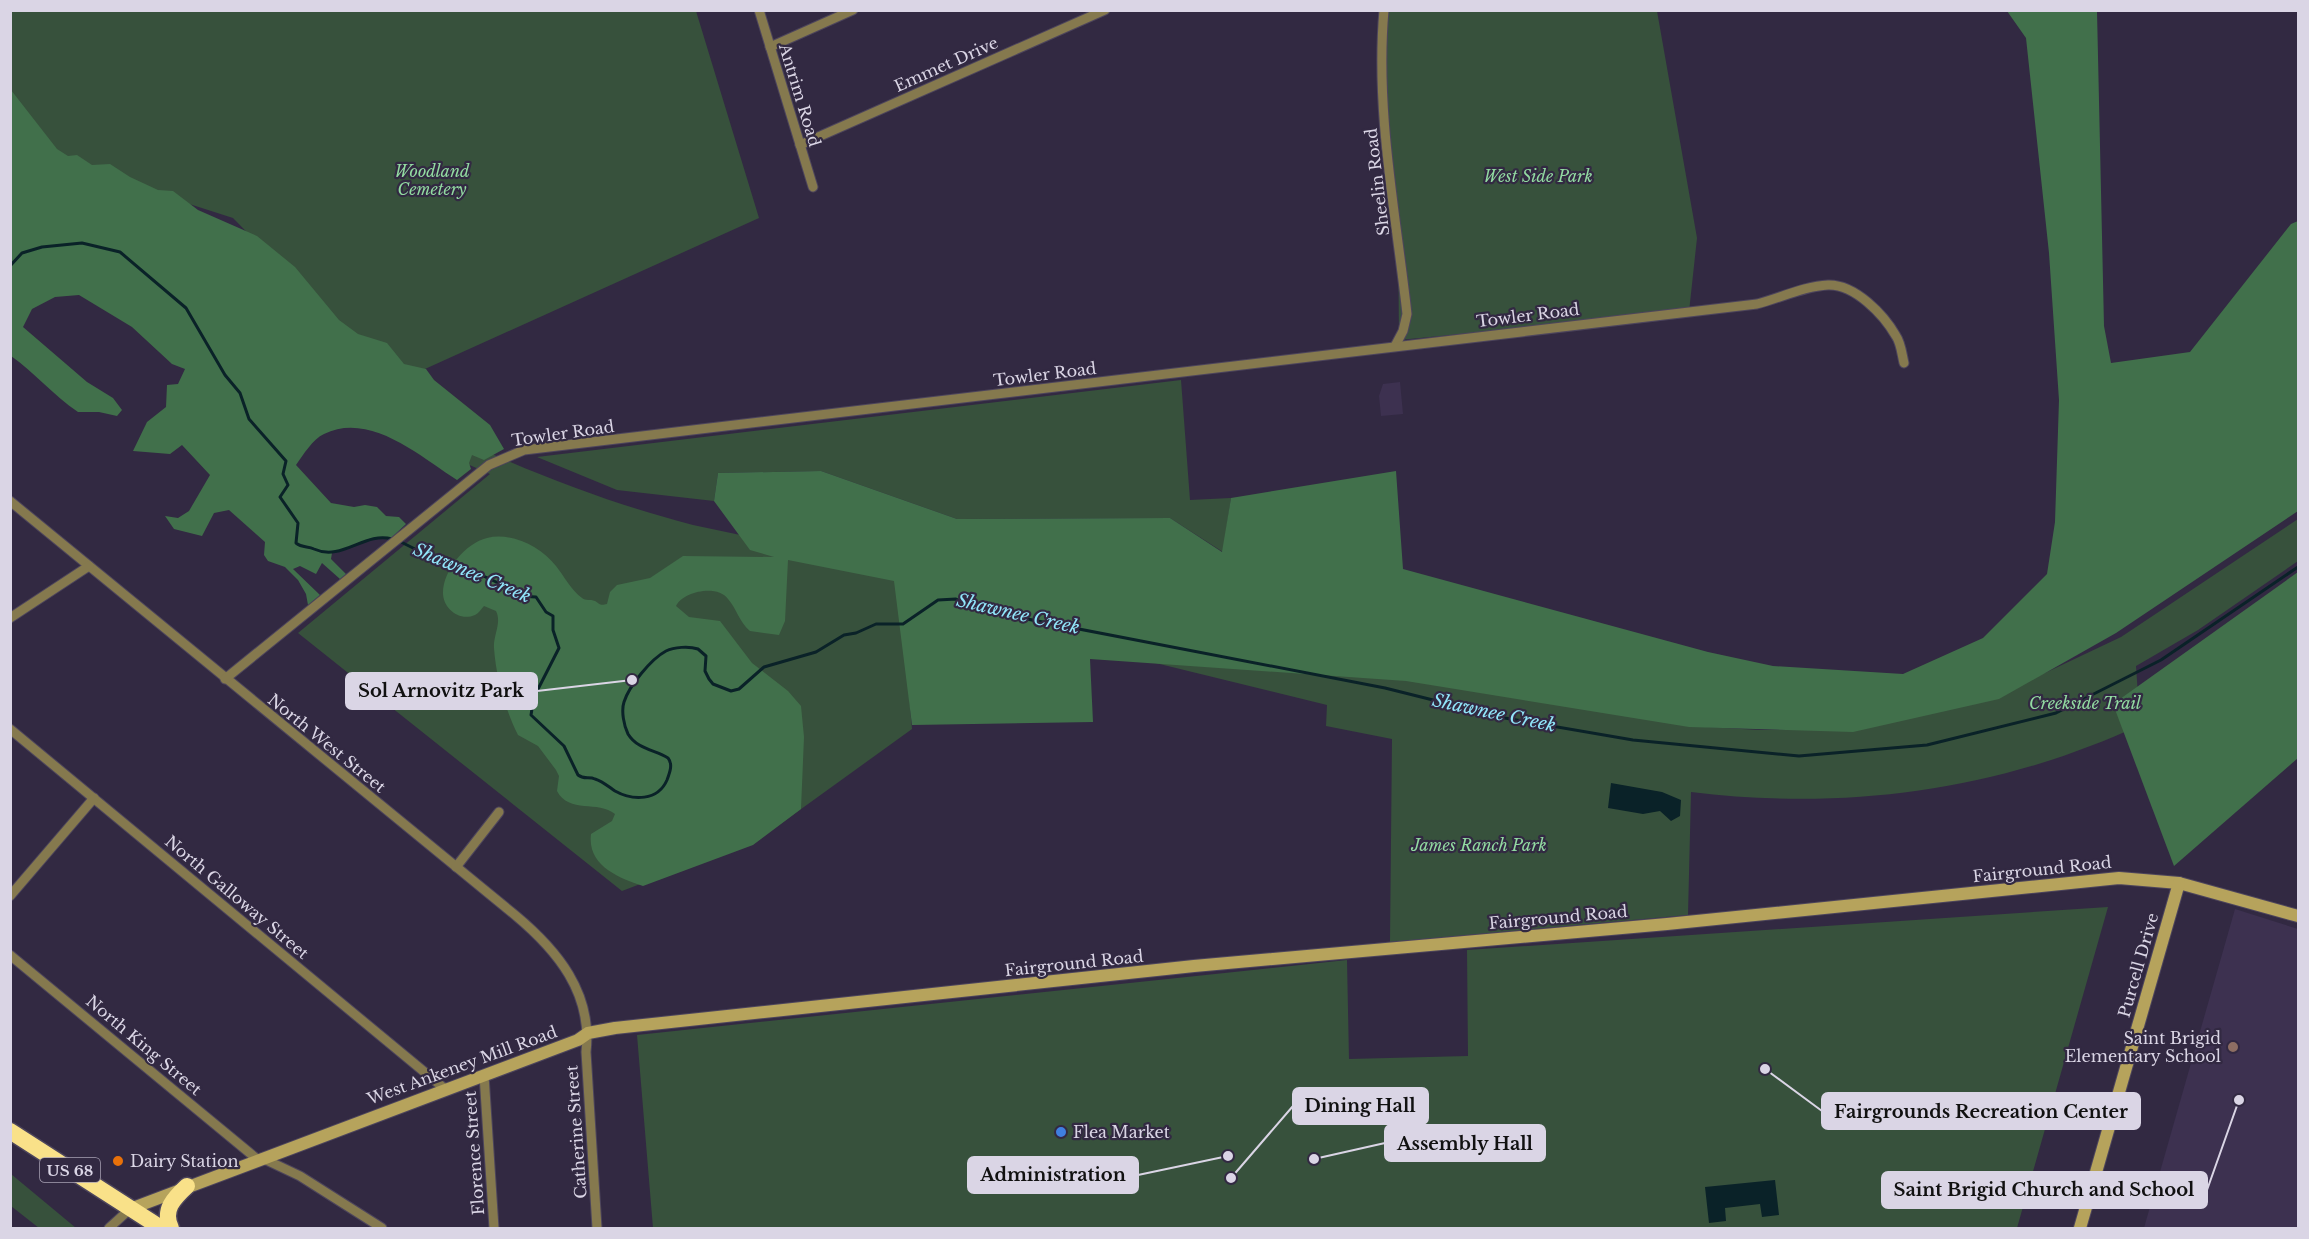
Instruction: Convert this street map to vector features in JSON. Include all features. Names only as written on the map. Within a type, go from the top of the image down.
[{"type":"highway","name":"US 68","points":[[10,1131],[161,1228]]},
{"type":"highway","points":[[171,1228],[168,1219],[169,1205],[187,1186]]},
{"type":"street","name":"Antrim Road","points":[[759,10],[813,187]]},
{"type":"street","points":[[770,47],[853,10]]},
{"type":"street","name":"Emmet Drive","points":[[800,145],[1105,10]]},
{"type":"street","name":"Sheelin Road","points":[[1384,10],[1382,51],[1384,121],[1407,315],[1403,332],[1395,346]]},
{"type":"street","name":"Towler Road","points":[[225,679],[489,465],[524,450],[1757,304],[1810,288],[1831,285],[1850,290],[1873,308],[1897,337],[1904,363]]},
{"type":"street","name":"North West Street","points":[[10,501],[554,949],[571,976],[588,1033]]},
{"type":"street","points":[[10,618],[89,566]]},
{"type":"street","name":"North Galloway Street","points":[[10,729],[445,1089]]},
{"type":"street","points":[[10,896],[94,798]]},
{"type":"street","points":[[456,867],[500,813]]},
{"type":"street","name":"Fairground Road","points":[[817,1006],[1194,966],[1667,924],[2077,881],[2142,878],[2179,884],[2298,916]]},
{"type":"street","name":"Purcell Drive","points":[[2080,1228],[2179,884]]},
{"type":"street","name":"North King Street","points":[[10,955],[259,1159],[300,1176],[382,1228]]},
{"type":"street","name":"West Ankeney Mill Road","points":[[130,1209],[578,1040],[588,1033],[615,1028],[817,1006]]},
{"type":"street","name":"Catherine Street","points":[[588,1033],[586,1052],[597,1228]]},
{"type":"street","name":"Florence Street","points":[[484,1075],[495,1228]]},
{"type":"street","points":[[109,1228],[130,1209]]},
{"type":"shaded area","points":[[1400,382],[1403,414],[1381,416],[1379,396],[1383,384]]},
{"type":"shaded area","points":[[1611,783],[1662,792],[1681,800],[1680,816],[1671,821],[1660,811],[1643,814],[1608,808]]},
{"type":"shaded area","points":[[2235,909],[2298,929],[2298,1228],[2144,1228]]},
{"type":"shaded area","points":[[1775,1180],[1779,1215],[1762,1217],[1760,1204],[1725,1208],[1726,1221],[1709,1223],[1705,1187]]},
{"type":"green space","name":"Woodland Cemetery","points":[[10,11],[696,11],[759,218],[394,383],[233,218],[71,166],[11,110]]},
{"type":"green space","name":"West Side Park","points":[[1387,11],[1657,11],[1697,238],[1689,312],[1399,340],[1398,226],[1384,121]]},
{"type":"green space","points":[[2007,11],[2097,11],[2104,326],[2111,363],[2190,352],[2291,224],[2298,221],[2298,511],[2116,633],[1999,699],[1853,732],[1689,727],[1406,681],[1090,659],[1093,722],[912,725],[894,581],[788,560],[785,621],[779,635],[750,631],[743,624],[728,599],[717,592],[693,593],[686,596],[676,606],[689,617],[720,621],[752,663],[788,691],[801,706],[804,737],[801,809],[753,845],[643,886],[606,869],[594,855],[591,834],[612,821],[615,814],[600,808],[576,805],[562,798],[557,791],[559,776],[556,770],[538,746],[518,735],[505,704],[497,670],[494,648],[498,625],[496,611],[484,606],[475,615],[463,617],[453,612],[444,599],[444,584],[451,567],[471,545],[487,538],[515,539],[542,552],[578,595],[601,605],[607,604],[610,592],[617,585],[650,578],[683,556],[774,557],[750,550],[714,501],[718,473],[821,471],[957,519],[1170,518],[1222,552],[1231,498],[1396,471],[1403,569],[1708,652],[1773,666],[1903,674],[1983,638],[2047,574],[2055,522],[2059,400],[2049,253],[2026,38]]},
{"type":"green space","points":[[11,90],[57,149],[68,156],[77,155],[92,165],[110,164],[130,177],[158,190],[173,191],[198,210],[257,236],[295,267],[339,320],[358,334],[387,343],[404,364],[426,369],[434,380],[490,425],[504,449],[484,460],[472,455],[469,463],[471,469],[457,480],[411,449],[377,432],[359,428],[341,428],[320,436],[296,465],[331,503],[354,507],[365,505],[377,507],[386,516],[399,517],[406,524],[390,539],[377,538],[332,553],[331,559],[346,574],[340,579],[322,563],[316,574],[300,566],[293,569],[320,595],[308,605],[306,594],[298,580],[285,567],[268,561],[264,555],[265,542],[229,510],[214,513],[202,536],[174,529],[165,516],[178,518],[189,511],[210,475],[182,445],[170,454],[133,451],[147,422],[166,407],[167,385],[178,384],[185,369],[172,364],[132,327],[79,295],[55,297],[32,309],[23,327],[87,382],[113,398],[122,410],[117,416],[99,412],[78,412],[11,356]]},
{"type":"green space","points":[[10,123],[492,454],[542,475],[591,494],[693,525],[1327,660],[1706,727],[1786,730],[2045,673],[2121,637],[2298,519],[2298,561],[2198,630],[2136,666],[2140,725],[2086,748],[2032,766],[1976,780],[1864,797],[1807,799],[1691,792],[1688,915],[1390,942],[1392,739],[1326,726],[1327,705],[1082,645],[899,586],[912,729],[761,838],[622,891],[298,633],[490,474],[465,463]]},
{"type":"green space","points":[[1181,380],[1190,500],[1231,498],[1223,552],[1170,518],[957,519],[821,471],[718,473],[714,501],[617,490],[537,457]]},
{"type":"green space","points":[[2298,572],[2298,758],[2174,866],[2113,704]]},
{"type":"green space","points":[[2108,907],[2017,1228],[653,1228],[637,1035],[1347,960],[1349,1059],[1468,1056],[1467,950]]},
{"type":"green space","points":[[11,1174],[76,1228],[39,1228],[11,1206]]},
{"type":"waterway","name":"Shawnee Creek","points":[[10,266],[22,253],[42,247],[82,243],[120,252],[186,308],[225,375],[240,393],[249,419],[286,461],[283,474],[288,485],[280,497],[298,523],[296,543],[324,552],[334,552],[372,539],[392,539]]},
{"type":"waterway","name":"Shawnee Creek","points":[[399,541],[447,565],[479,574],[509,588],[518,596],[536,597],[546,612],[553,616],[553,630],[559,648],[534,697],[531,715],[564,746],[578,775],[593,778],[615,791],[637,797],[658,792],[667,780],[671,768],[668,758],[641,746],[632,739],[624,723],[623,714],[624,702],[631,688],[647,666],[660,655],[677,648],[698,649],[706,656],[705,671],[709,679],[713,684],[731,691],[739,689],[764,667],[816,652],[844,635],[856,633],[876,624],[903,624],[938,600],[956,599],[970,606],[1001,614],[1385,688],[1505,718],[1633,740],[1799,756],[1927,745],[2056,713],[2161,660],[2298,567]]},
{"type":"place","name":"Sol Arnovitz Park","points":[[632,680]]},
{"type":"place","name":"Saint Brigid Elementary School","points":[[2233,1047]]},
{"type":"place","name":"Fairgrounds Recreation Center","points":[[1765,1069]]},
{"type":"place","name":"Saint Brigid Church and School","points":[[2239,1100]]},
{"type":"place","name":"Flea Market","points":[[1061,1132]]},
{"type":"place","name":"Administration","points":[[1228,1156]]},
{"type":"place","name":"Assembly Hall","points":[[1314,1159]]},
{"type":"place","name":"Dairy Station","points":[[118,1161]]},
{"type":"place","name":"Dining Hall","points":[[1231,1178]]},
{"type":"park label","name":"Creekside Trail","points":[[2085,703]]},
{"type":"park label","name":"James Ranch Park","points":[[1479,845]]}]
